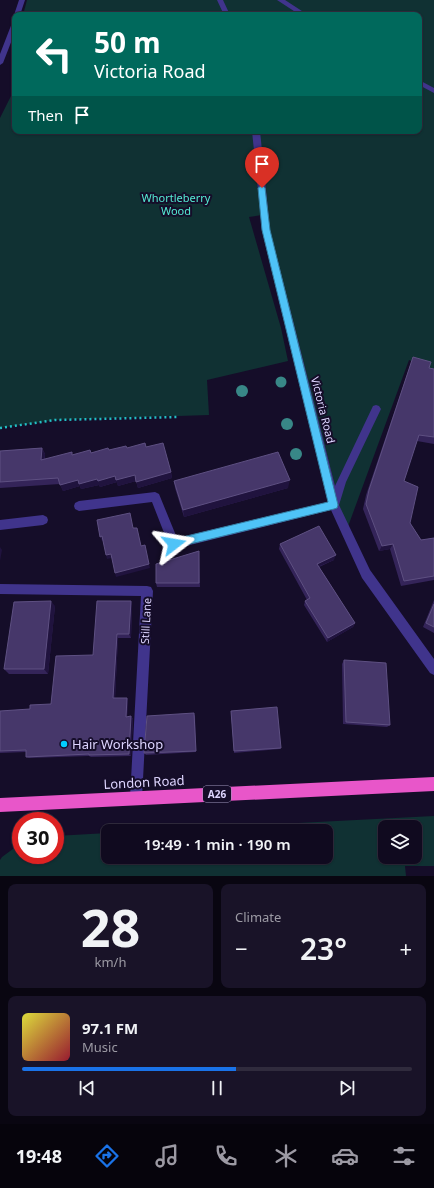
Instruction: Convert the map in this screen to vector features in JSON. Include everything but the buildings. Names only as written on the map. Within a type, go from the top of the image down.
[{"type":"highway","name":"London Road","points":[[0,806],[434,784]]},
{"type":"street","points":[[19,12],[22,0]]},
{"type":"street","points":[[220,0],[226,12]]},
{"type":"street","points":[[280,0],[300,12]]},
{"type":"street","points":[[0,63],[12,31]]},
{"type":"street","points":[[422,84],[434,90]]},
{"type":"street","name":"Victoria Road","points":[[256,134],[266,230],[334,505],[366,574],[434,669]]},
{"type":"street","points":[[79,506],[155,497],[174,544],[334,505],[341,482],[376,409]]},
{"type":"street","points":[[0,525],[43,520]]},
{"type":"street","name":"Still Lane","points":[[0,589],[147,592],[136,798]]},
{"type":"path","points":[[0,428],[56,420],[179,417]]},
{"type":"green space","name":"Whortleberry Wood","points":[[27,0],[434,0],[434,370],[409,360],[346,532],[334,505],[266,230],[268,214],[249,217],[281,328],[288,361],[207,380],[209,415],[56,420],[0,428],[0,118],[12,94],[12,134],[422,134],[422,12],[24,12]]},
{"type":"green space","points":[[434,816],[434,866],[405,866],[406,876],[0,876],[0,860],[12,850],[12,864],[64,864],[64,835],[101,833],[101,864],[333,864],[333,824],[279,824]]},
{"type":"place","name":"Hair Workshop","points":[[64,744]]},
{"type":"route","points":[[174,544],[334,505],[266,230],[262,188]]}]
